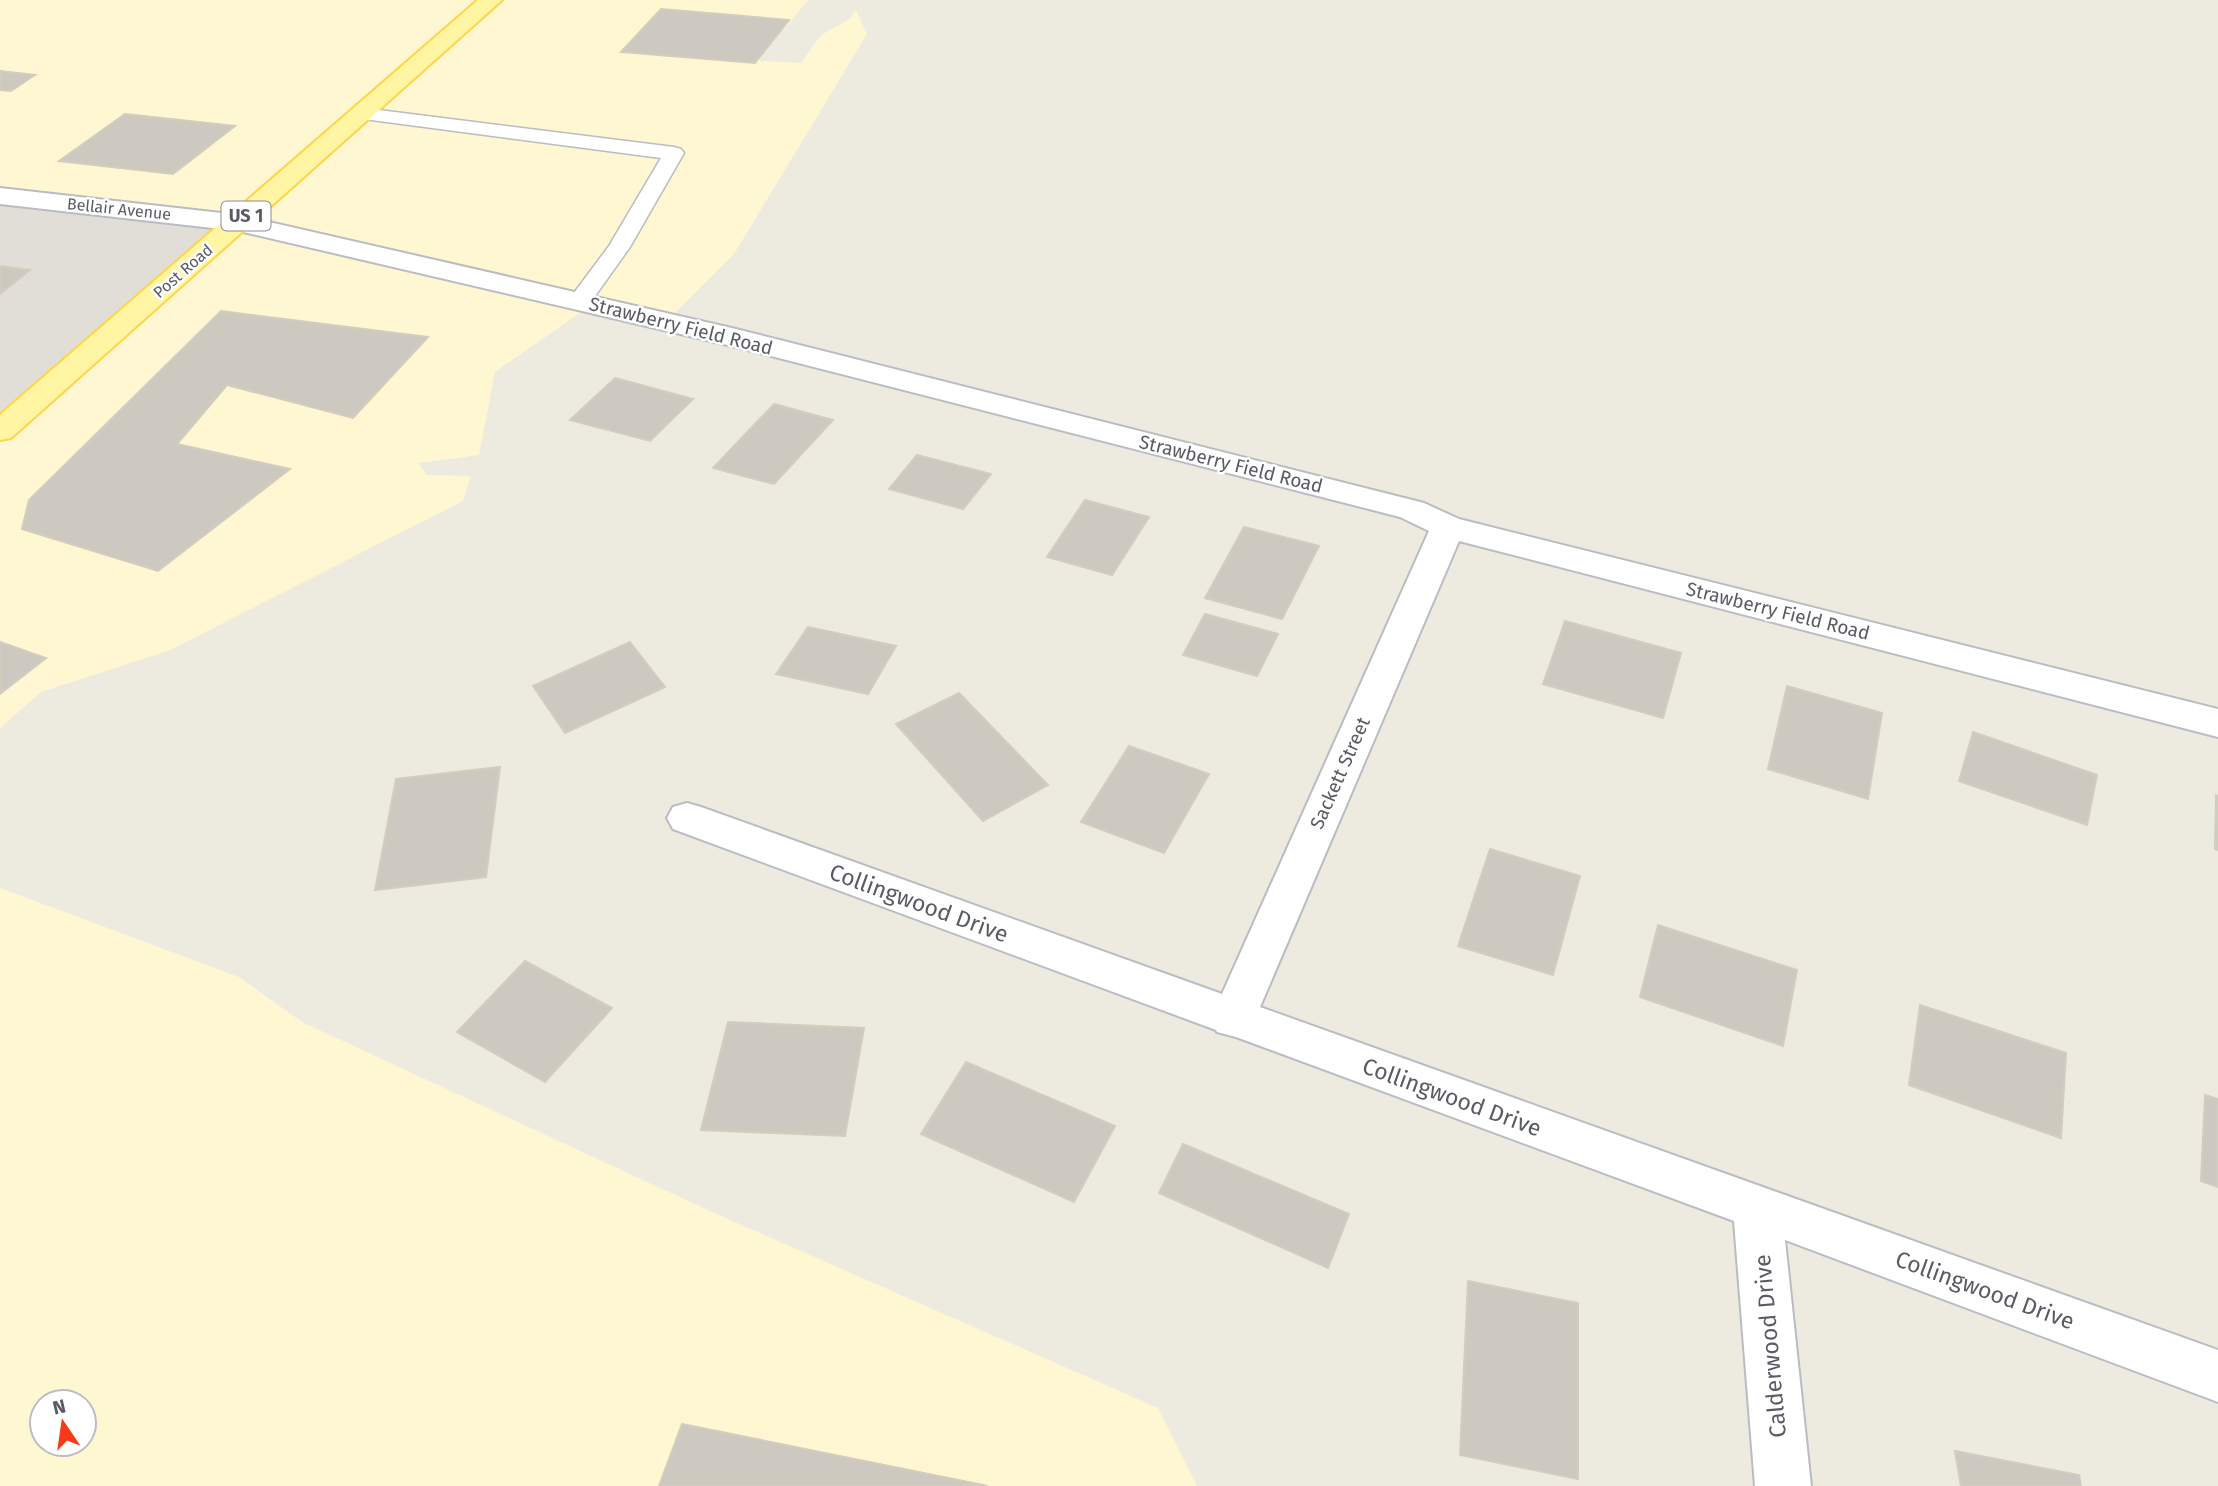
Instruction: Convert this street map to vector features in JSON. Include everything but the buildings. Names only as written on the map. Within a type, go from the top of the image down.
[{"type":"main road","name":"Post Road","points":[[0,431],[491,0]]},
{"type":"street","name":"Bellair Avenue","points":[[0,196],[239,223]]},
{"type":"street","name":"Strawberry Field Road","points":[[239,223],[749,341],[1412,510],[1448,527],[2218,723]]},
{"type":"street","name":"Sackett Street","points":[[1233,1019],[1448,527]]},
{"type":"street","name":"Collingwood Drive","points":[[687,818],[2218,1376]]},
{"type":"street","name":"Calderwood Drive","points":[[1757,1206],[1783,1486]]},
{"type":"lane","points":[[363,114],[674,153],[619,247],[580,301]]},
{"type":"shaded area","points":[[0,0],[808,0],[786,27],[765,41],[760,61],[801,63],[821,35],[850,19],[856,10],[867,34],[734,254],[671,317],[594,303],[495,372],[479,455],[418,463],[427,475],[471,476],[463,501],[170,650],[41,692],[0,728]]},
{"type":"shaded area","points":[[0,193],[232,219],[0,430]]},
{"type":"shaded area","points":[[0,888],[239,977],[302,1022],[712,1212],[1158,1408],[1197,1486],[0,1486]]}]
